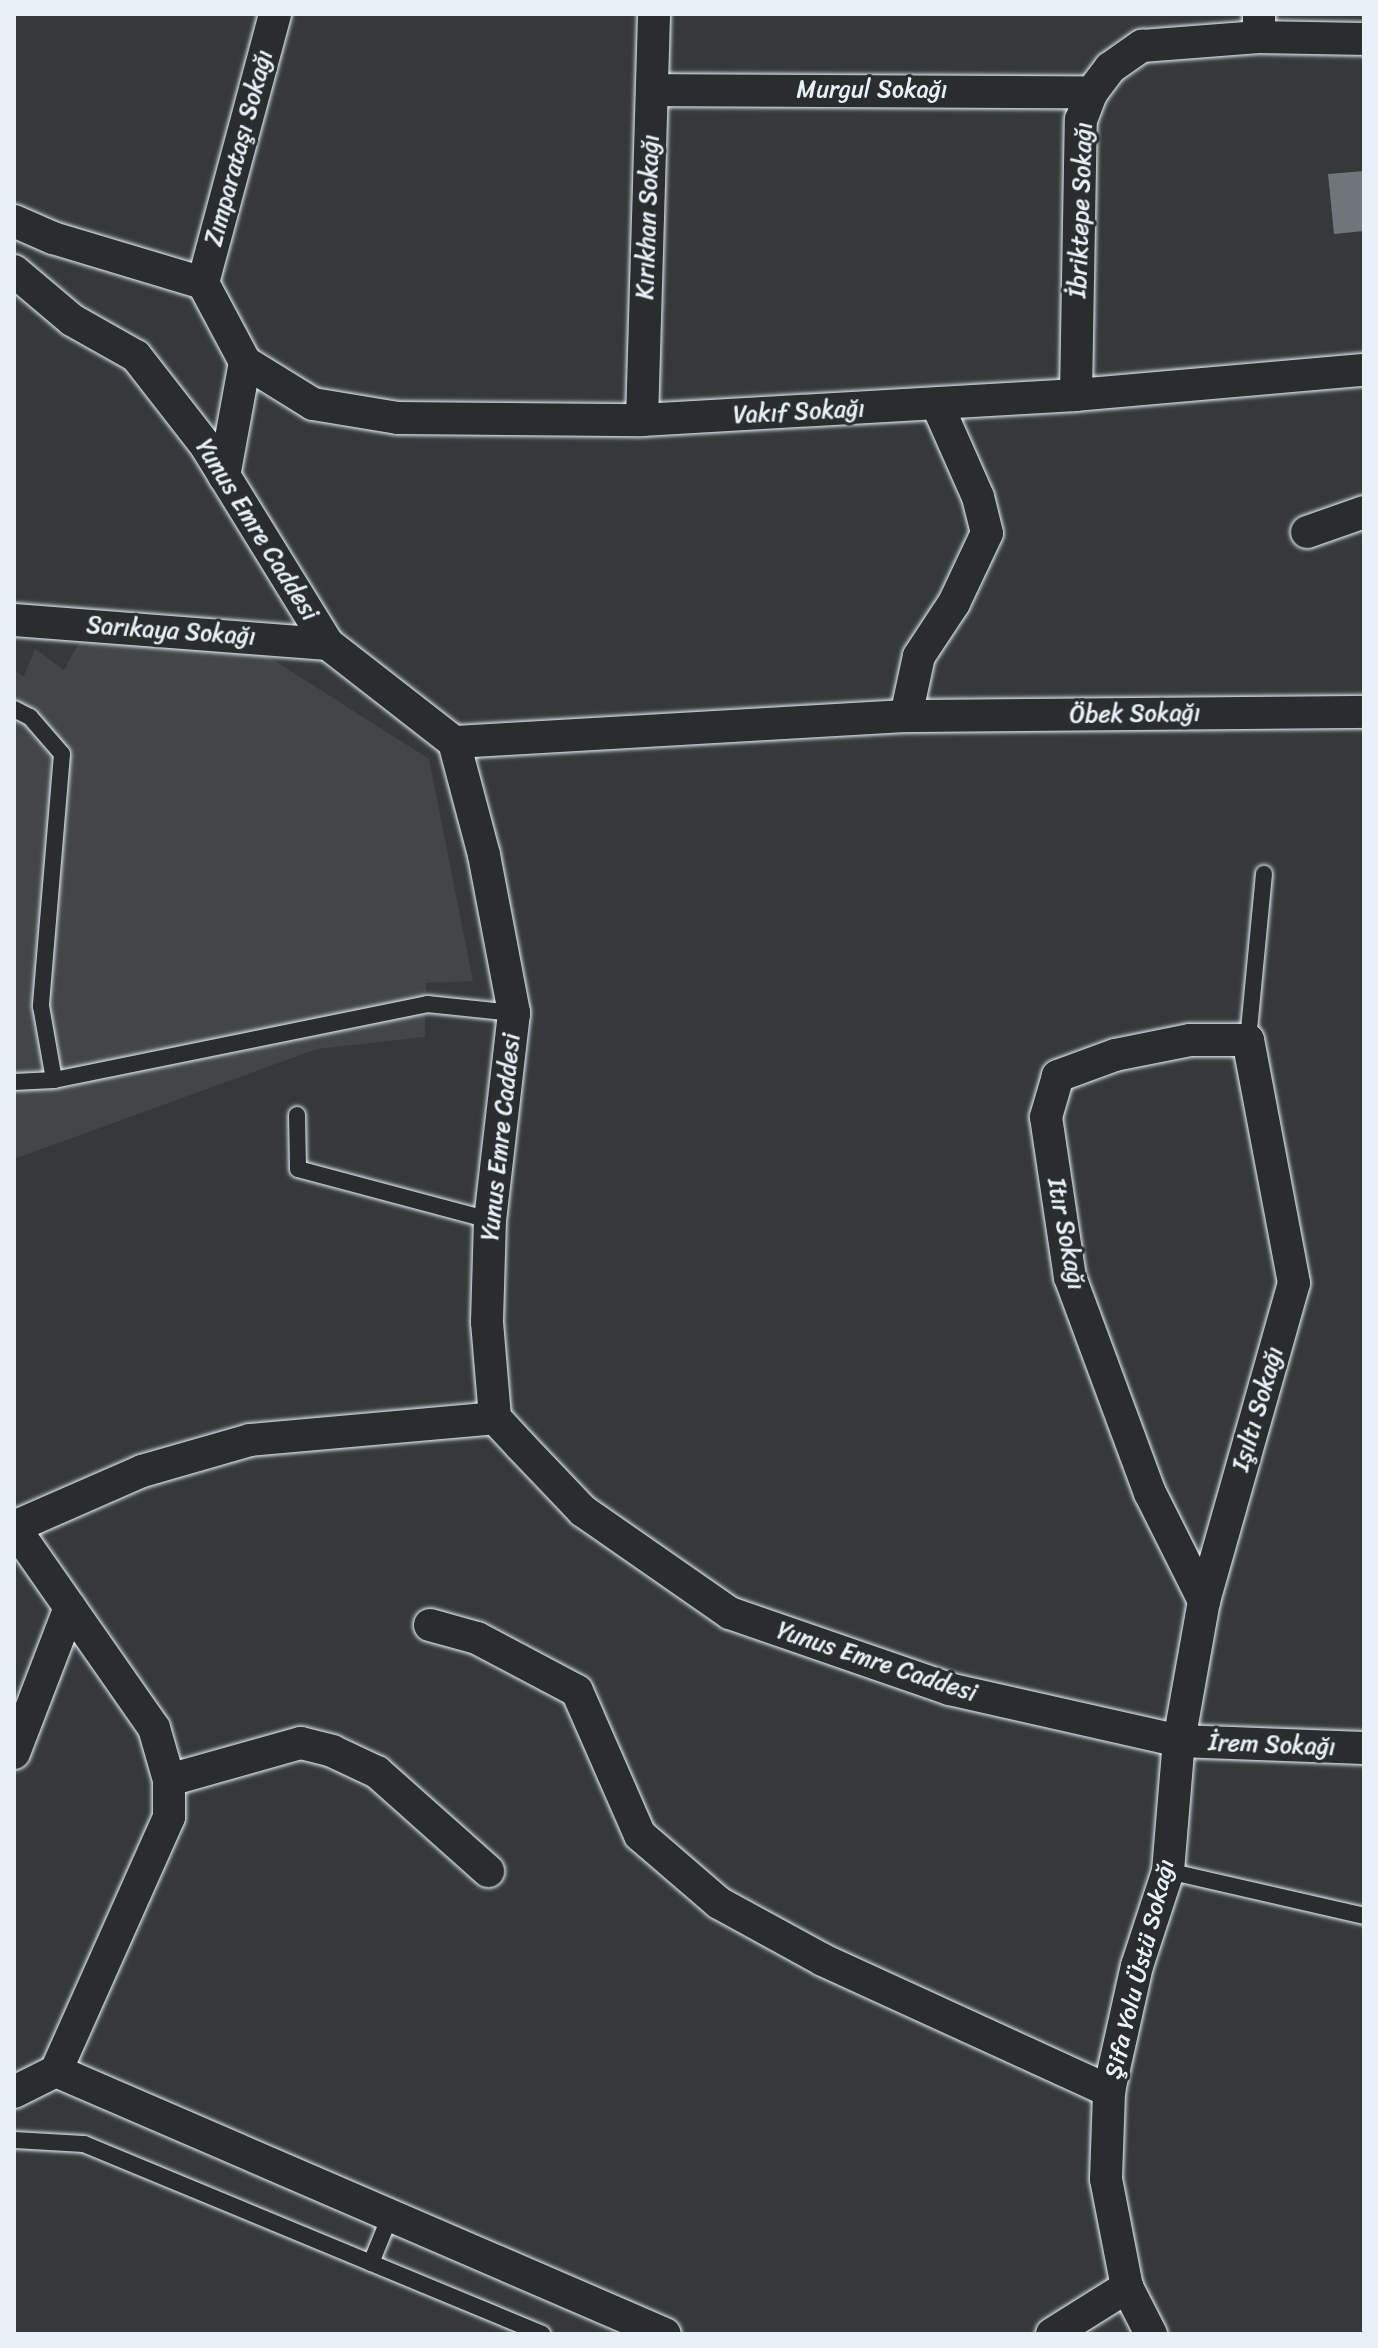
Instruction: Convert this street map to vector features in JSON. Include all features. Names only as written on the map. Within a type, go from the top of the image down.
[{"type":"street","name":"Zımparataşı Sokağı","points":[[203,283],[275,14]]},
{"type":"street","name":"Kırıkhan Sokağı","points":[[642,420],[654,14]]},
{"type":"street","name":"İbriktepe Sokağı","points":[[1076,395],[1081,120],[1092,92],[1110,68],[1142,46],[1259,26],[1364,39]]},
{"type":"street","name":"Murgul Sokağı","points":[[652,90],[1092,92]]},
{"type":"street","points":[[14,221],[53,238],[203,283],[245,362],[224,476]]},
{"type":"street","name":"Yunus Emre Caddesi","points":[[14,271],[72,320],[136,356],[224,476],[328,644],[454,742],[484,855],[514,1013],[490,1220],[487,1322],[495,1418],[583,1511],[730,1613],[949,1689],[1179,1741]]},
{"type":"street","name":"Vakıf Sokağı","points":[[245,362],[313,404],[398,418],[642,420],[1076,395],[1364,370]]},
{"type":"street","points":[[906,716],[919,656],[954,603],[987,533],[978,497],[937,404]]},
{"type":"street","points":[[1307,532],[1364,512]]},
{"type":"street","name":"Sarıkaya Sokağı","points":[[14,620],[328,644]]},
{"type":"street","name":"Öbek Sokağı","points":[[454,742],[906,716],[1364,712]]},
{"type":"street","name":"Itır Sokağı","points":[[1204,1601],[1150,1493],[1070,1277],[1046,1117],[1058,1076],[1115,1055],[1190,1040],[1248,1040]]},
{"type":"street","name":"Işıltı Sokağı","points":[[1179,1741],[1204,1601],[1294,1283],[1248,1040]]},
{"type":"street","points":[[14,2092],[56,2071],[169,1817],[169,1780],[154,1728],[14,1527],[142,1471],[250,1440],[495,1418]]},
{"type":"street","points":[[18,1733],[70,1607]]},
{"type":"street","points":[[430,1625],[477,1638],[577,1691],[640,1835],[719,1903],[823,1960],[1109,2091]]},
{"type":"street","name":"İrem Sokağı","points":[[1179,1741],[1364,1748]]},
{"type":"street","name":"Şifa Yolu Üstü Sokağı","points":[[1151,2334],[1127,2287],[1106,2179],[1109,2091],[1137,1966],[1168,1871],[1179,1741]]},
{"type":"street","points":[[169,1780],[301,1743],[332,1751],[377,1772],[488,1871]]},
{"type":"street","points":[[56,2071],[665,2334]]},
{"type":"street","points":[[1052,2334],[1127,2287]]},
{"type":"lane","points":[[14,709],[30,717],[62,754],[41,1006],[54,1080]]},
{"type":"lane","points":[[1248,1040],[1264,874]]},
{"type":"lane","points":[[14,1082],[54,1080],[427,1004],[514,1013]]},
{"type":"lane","points":[[297,1115],[298,1169],[490,1220]]},
{"type":"lane","points":[[1168,1871],[1364,1916]]},
{"type":"lane","points":[[14,2140],[84,2144],[542,2334]]},
{"type":"lane","points":[[371,2263],[390,2216]]},
{"type":"shaded area","points":[[1364,171],[1364,231],[1334,234],[1328,174]]},
{"type":"shaded area","points":[[85,632],[264,654],[429,759],[473,981],[426,983],[425,1037],[317,1049],[14,1159],[14,671],[24,676],[35,649],[64,670]]}]
